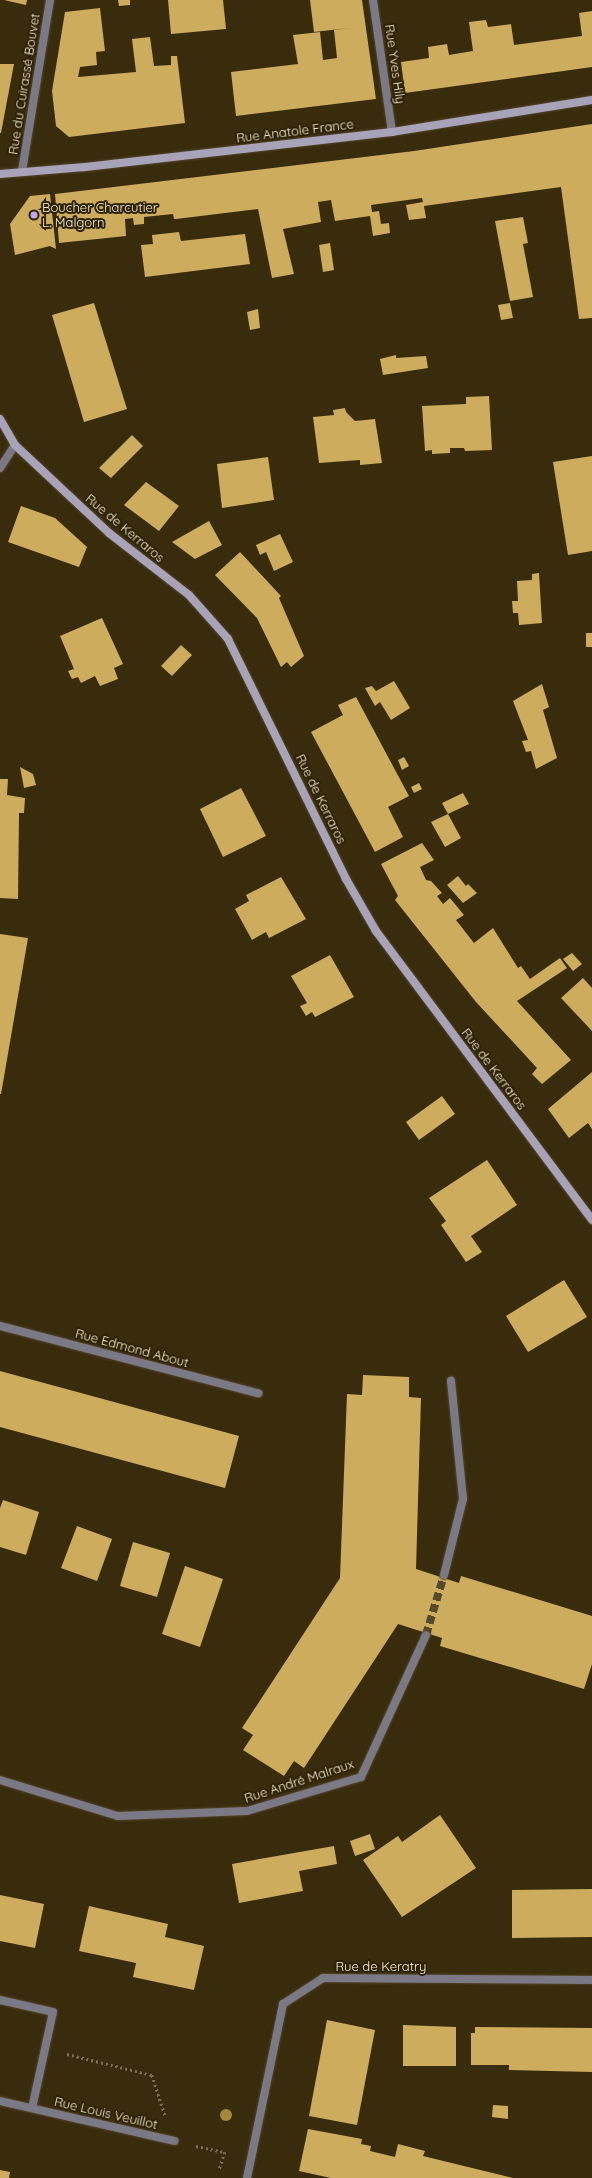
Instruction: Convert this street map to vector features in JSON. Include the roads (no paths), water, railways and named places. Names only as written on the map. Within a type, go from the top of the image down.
[{"type":"street","name":"Rue du Cuirassé Bouvet","points":[[22,171],[50,0]]},
{"type":"street","name":"Rue Yves Hily","points":[[373,0],[392,132]]},
{"type":"street","name":"Rue Anatole France","points":[[0,174],[22,171],[86,167],[392,132],[592,100]]},
{"type":"street","name":"Rue de Kerraros","points":[[0,419],[16,445],[109,533],[189,596],[228,639],[346,879],[376,931],[592,1220]]},
{"type":"street","points":[[0,468],[16,445]]},
{"type":"street","name":"Rue Edmond About","points":[[0,1326],[258,1393]]},
{"type":"street","points":[[444,1576],[463,1499],[451,1381]]},
{"type":"street","name":"Rue André Malraux","points":[[0,1780],[118,1816],[247,1812],[361,1777],[426,1635]]},
{"type":"street","name":"Rue de Keratry","points":[[247,2178],[283,2004],[323,1978],[592,1980]]},
{"type":"street","points":[[0,2000],[53,2012],[32,2108]]},
{"type":"street","name":"Rue Louis Veuillot","points":[[0,2101],[174,2141]]},
{"type":"tunnel","points":[[426,1635],[444,1575]]},
{"type":"place","name":"Boucher Charcutier L. Malgorn","points":[[34,215]]}]
